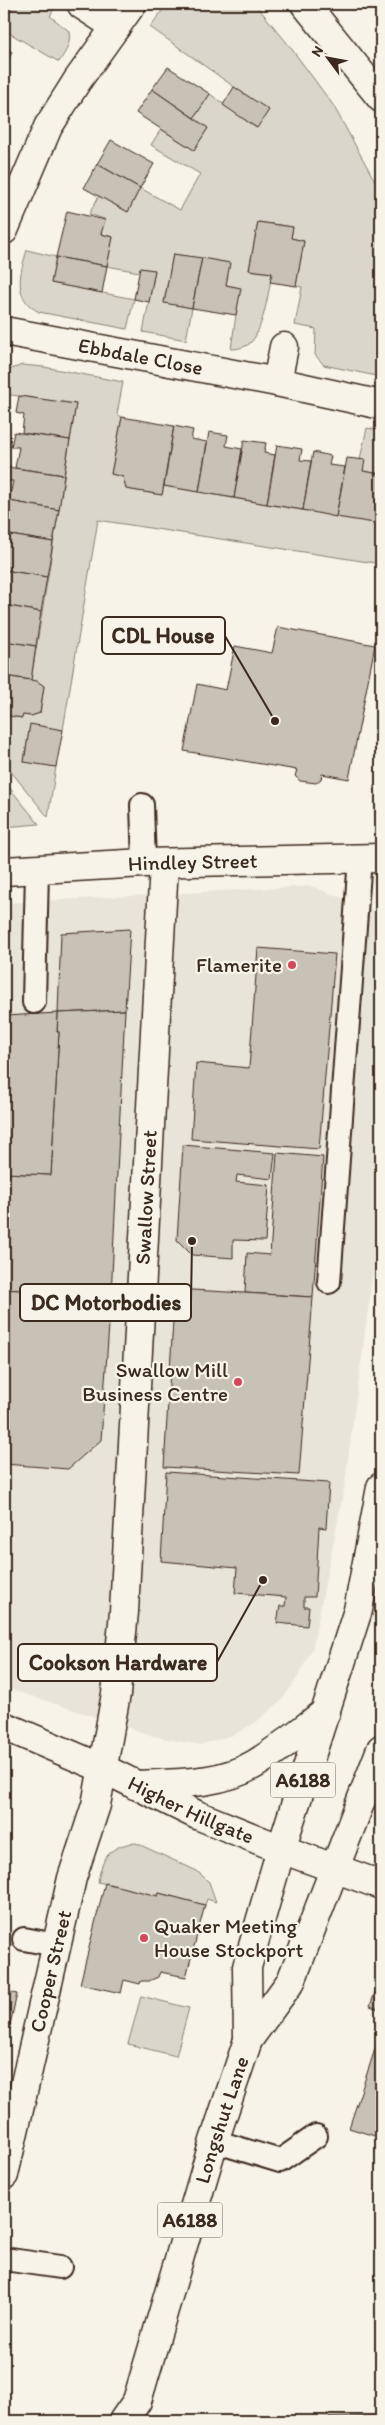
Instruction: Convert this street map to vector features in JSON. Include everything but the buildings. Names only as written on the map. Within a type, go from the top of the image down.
[{"type":"street","points":[[4,230],[48,127],[132,4]]},
{"type":"street","points":[[305,4],[381,98]]},
{"type":"street","points":[[82,5],[116,26]]},
{"type":"street","name":"Ebbdale Close","points":[[4,331],[277,382],[377,404]]},
{"type":"street","points":[[277,382],[284,347]]},
{"type":"street","name":"Hindley Street","points":[[4,871],[154,864],[370,858]]},
{"type":"street","name":"Swallow Street","points":[[102,1768],[116,1694],[124,1612],[154,864]]},
{"type":"street","name":"A6188","points":[[281,1849],[358,1610],[381,1487]]},
{"type":"street","points":[[135,1785],[203,1781],[230,1774],[255,1764],[326,1712]]},
{"type":"street","name":"Higher Hillgate","points":[[4,1726],[102,1768],[197,1816],[281,1849],[381,1884]]},
{"type":"street","name":"A6188","points":[[336,1868],[381,1749]]},
{"type":"street","name":"Cooper Street","points":[[4,2175],[72,1878],[96,1805],[102,1768]]},
{"type":"street","name":"Longshut Lane","points":[[248,2040],[247,1967],[281,1849]]},
{"type":"street","name":"Longshut Lane","points":[[133,2415],[214,2141],[248,2040],[291,1981],[336,1868]]},
{"type":"lane","points":[[142,805],[154,864]]},
{"type":"lane","points":[[329,1282],[370,858]]},
{"type":"lane","points":[[34,1002],[37,870]]},
{"type":"lane","points":[[24,1939],[56,1945]]},
{"type":"lane","points":[[214,2141],[280,2161],[316,2136]]},
{"type":"lane","points":[[4,2259],[60,2267]]},
{"type":"shaded area","points":[[15,4],[56,5],[50,16],[69,31],[67,47],[59,62],[4,30],[9,21],[6,18]]},
{"type":"shaded area","points":[[167,4],[255,4],[288,44],[333,105],[381,192],[381,377],[324,365],[315,355],[316,329],[295,325],[302,287],[296,286],[304,241],[291,238],[293,227],[258,222],[249,270],[272,273],[262,319],[256,335],[248,345],[231,349],[240,288],[226,285],[229,263],[173,254],[164,302],[192,308],[186,340],[143,332],[155,271],[140,268],[139,272],[107,266],[113,237],[101,234],[104,219],[89,214],[99,196],[128,212],[140,188],[180,210],[200,174],[151,145],[161,129],[194,150],[208,128],[194,118],[210,94],[256,128],[268,111],[150,27]]},
{"type":"shaded area","points":[[27,250],[56,257],[51,283],[134,299],[127,329],[39,312],[30,306],[21,292],[20,284]]},
{"type":"shaded area","points":[[22,365],[44,367],[123,382],[117,414],[122,417],[111,474],[123,477],[126,489],[162,495],[164,486],[381,524],[381,564],[98,520],[63,730],[30,725],[24,761],[56,767],[48,817],[4,763],[4,715],[22,718],[23,715],[31,716],[40,713],[44,686],[31,680],[76,404],[4,394],[4,372]]},
{"type":"shaded area","points":[[367,428],[381,431],[381,474],[363,471],[360,459]]},
{"type":"shaded area","points":[[4,781],[39,824],[4,827]]},
{"type":"shaded area","points":[[311,886],[381,913],[381,1213],[344,1489],[312,1650],[296,1680],[281,1701],[256,1722],[233,1735],[200,1745],[156,1737],[4,1687],[4,903]]},
{"type":"shaded area","points":[[136,1843],[197,1871],[209,1882],[216,1902],[207,1899],[205,1905],[159,1893],[158,1896],[98,1882],[102,1866],[109,1854],[120,1846]]},
{"type":"shaded area","points":[[141,1996],[189,2008],[176,2056],[128,2044]]},
{"type":"place","name":"CDL House","points":[[275,721]]},
{"type":"place","name":"Flamerite","points":[[292,965]]},
{"type":"place","name":"DC Motorbodies","points":[[192,1241]]},
{"type":"place","name":"Swallow Mill Business Centre","points":[[238,1382]]},
{"type":"place","name":"Cookson Hardware","points":[[263,1580]]},
{"type":"place","name":"Quaker Meeting House Stockport","points":[[144,1938]]}]
